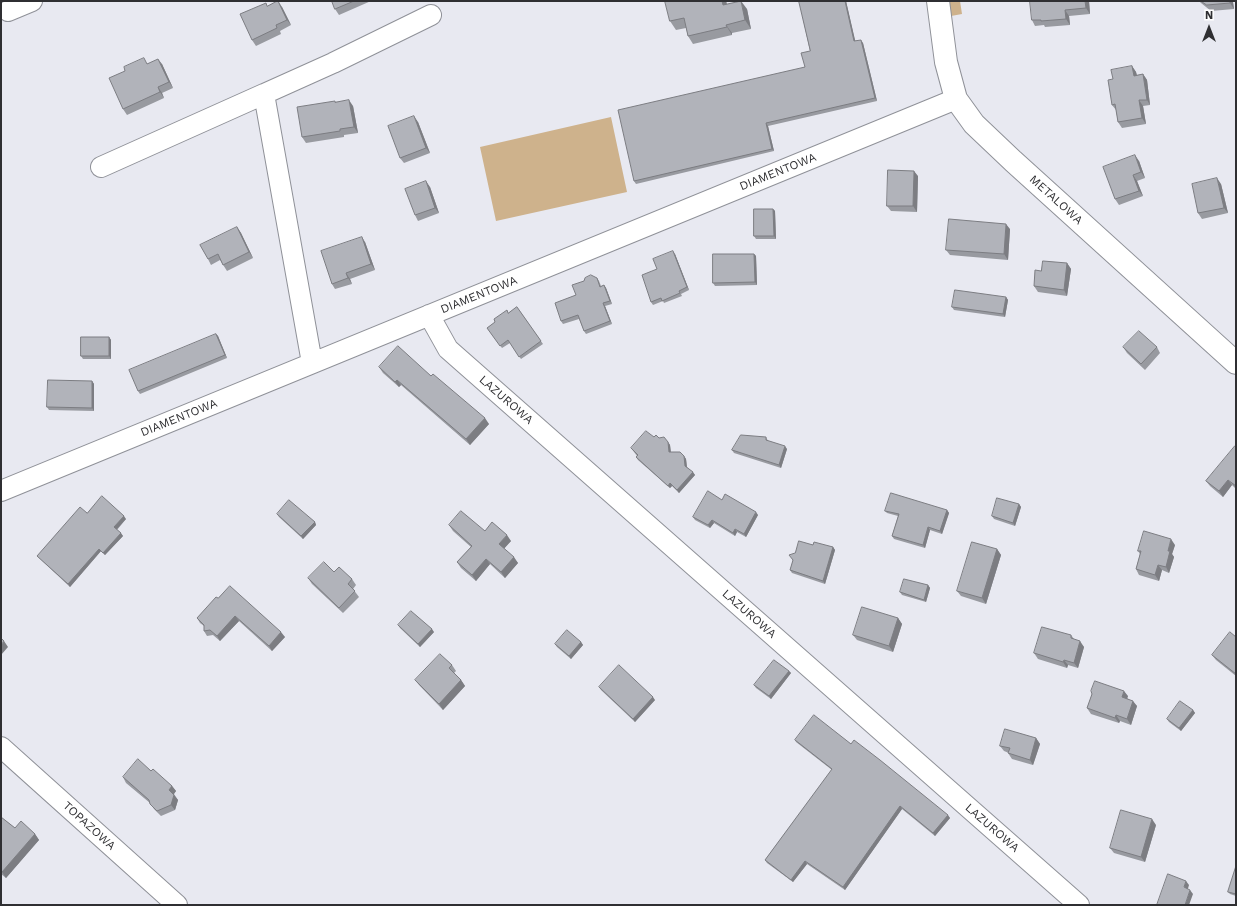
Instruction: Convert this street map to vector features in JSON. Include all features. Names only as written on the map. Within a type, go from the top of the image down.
[{"type":"street","points":[[8,11],[32,1]]},
{"type":"street","name":"METALOWA","points":[[938,1],[946,62],[956,99],[974,124],[1236,363]]},
{"type":"street","points":[[101,167],[333,63],[431,15]]},
{"type":"street","points":[[264,94],[312,363]]},
{"type":"street","name":"DIAMENTOWA","points":[[1,491],[956,99]]},
{"type":"street","name":"LAZUROWA","points":[[429,315],[448,349],[1079,905]]},
{"type":"street","name":"TOPAZOWA","points":[[1,747],[177,905]]},
{"type":"shaded area","points":[[949,1],[960,1],[962,14],[951,16]]},
{"type":"shaded area","points":[[611,117],[627,192],[496,221],[480,147]]},
{"type":"building","points":[[278,1],[287,20],[276,25],[277,28],[252,40],[240,14],[266,3],[267,6]]},
{"type":"building","points":[[332,1],[354,1],[335,9]]},
{"type":"building","points":[[665,1],[722,1],[723,5],[741,1],[745,20],[726,25],[727,27],[688,36],[684,18],[670,21]]},
{"type":"building","points":[[799,1],[845,1],[854,41],[861,40],[875,98],[766,123],[772,149],[634,181],[618,110],[805,67],[801,53],[810,51]]},
{"type":"building","points":[[1030,1],[1085,1],[1086,8],[1065,10],[1066,19],[1041,21],[1032,20]]},
{"type":"building","points":[[1201,1],[1230,1],[1230,3],[1207,5]]},
{"type":"building","points":[[144,58],[147,64],[158,59],[169,82],[158,87],[160,92],[123,109],[109,78],[125,71],[124,67]]},
{"type":"building","points":[[1132,66],[1134,76],[1143,74],[1147,100],[1139,100],[1142,118],[1118,122],[1115,104],[1112,105],[1108,80],[1113,79],[1111,70]]},
{"type":"building","points":[[349,100],[354,127],[340,129],[340,131],[302,137],[297,107]]},
{"type":"building","points":[[414,116],[426,148],[400,158],[388,126]]},
{"type":"building","points":[[1135,155],[1141,172],[1133,175],[1139,191],[1115,199],[1103,167]]},
{"type":"building","points":[[888,170],[914,171],[913,206],[887,206]]},
{"type":"building","points":[[1217,178],[1224,208],[1198,213],[1192,184]]},
{"type":"building","points":[[426,181],[435,208],[415,215],[405,189]]},
{"type":"building","points":[[754,209],[773,209],[774,236],[754,236]]},
{"type":"building","points":[[949,219],[1006,224],[1004,254],[946,250]]},
{"type":"building","points":[[237,227],[249,252],[223,265],[218,254],[208,259],[200,245]]},
{"type":"building","points":[[362,237],[371,264],[346,273],[348,278],[332,284],[321,251]]},
{"type":"building","points":[[673,251],[687,287],[679,291],[680,293],[662,301],[661,298],[651,302],[642,275],[657,269],[653,259]]},
{"type":"building","points":[[713,254],[754,254],[755,282],[713,283]]},
{"type":"building","points":[[1043,261],[1067,263],[1064,290],[1034,286],[1035,270],[1041,271]]},
{"type":"building","points":[[591,275],[597,278],[600,287],[604,285],[610,301],[603,303],[610,321],[584,331],[578,315],[561,321],[555,303],[576,295],[572,285],[584,281],[585,278]]},
{"type":"building","points":[[955,290],[1006,297],[1003,314],[952,307]]},
{"type":"building","points":[[517,307],[541,341],[519,357],[508,340],[500,346],[487,328],[495,322],[494,319],[507,310],[508,313]]},
{"type":"building","points":[[1139,331],[1157,347],[1141,364],[1123,347]]},
{"type":"building","points":[[216,334],[225,355],[138,391],[129,370]]},
{"type":"building","points":[[81,337],[109,337],[109,356],[81,356]]},
{"type":"building","points":[[398,346],[431,376],[433,374],[485,418],[466,439],[397,380],[395,382],[379,367]]},
{"type":"building","points":[[48,380],[92,381],[92,408],[47,407]]},
{"type":"building","points":[[646,431],[654,437],[656,435],[659,438],[664,437],[668,442],[669,452],[680,452],[684,456],[685,466],[693,472],[677,490],[670,483],[668,486],[636,457],[638,455],[631,448]]},
{"type":"building","points":[[741,435],[766,437],[766,440],[785,446],[779,465],[732,450]]},
{"type":"building","points":[[1235,446],[1236,486],[1228,480],[1219,491],[1206,481]]},
{"type":"building","points":[[708,491],[722,500],[725,494],[756,512],[744,534],[735,529],[733,533],[712,520],[708,525],[693,517]]},
{"type":"building","points":[[891,493],[947,510],[940,531],[928,527],[923,545],[892,536],[899,514],[885,511]]},
{"type":"building","points":[[102,496],[124,516],[114,527],[121,533],[103,553],[99,549],[68,584],[37,556],[80,507],[87,513]]},
{"type":"building","points":[[997,498],[1019,504],[1013,523],[992,516]]},
{"type":"building","points":[[289,500],[315,522],[301,536],[277,514]]},
{"type":"building","points":[[461,511],[485,531],[492,522],[507,535],[499,544],[514,557],[501,572],[486,559],[472,575],[457,562],[472,546],[449,525]]},
{"type":"building","points":[[1144,531],[1171,539],[1166,567],[1158,565],[1155,575],[1136,569],[1141,551],[1138,551]]},
{"type":"building","points":[[799,541],[813,545],[814,542],[833,547],[823,581],[790,570],[793,560],[789,555],[795,553]]},
{"type":"building","points":[[972,542],[997,549],[982,598],[957,591]]},
{"type":"building","points":[[324,562],[334,572],[339,567],[352,579],[348,584],[355,591],[339,608],[308,578]]},
{"type":"building","points":[[904,579],[928,585],[924,600],[900,592]]},
{"type":"building","points":[[230,586],[281,632],[269,646],[235,616],[217,636],[210,630],[204,631],[204,625],[197,618],[216,597],[218,598]]},
{"type":"building","points":[[862,607],[898,618],[889,646],[853,635]]},
{"type":"building","points":[[411,611],[432,629],[418,644],[398,625]]},
{"type":"building","points":[[1042,627],[1071,635],[1071,638],[1080,641],[1074,663],[1064,660],[1063,662],[1034,653]]},
{"type":"building","points":[[567,630],[581,642],[569,656],[555,644]]},
{"type":"building","points":[[1230,632],[1236,637],[1236,674],[1212,655]]},
{"type":"building","points":[[1,638],[4,641],[1,645]]},
{"type":"building","points":[[440,654],[452,665],[449,668],[461,680],[439,704],[415,680]]},
{"type":"building","points":[[774,660],[789,671],[769,696],[754,685]]},
{"type":"building","points":[[619,665],[653,697],[633,719],[599,687]]},
{"type":"building","points":[[1095,681],[1124,691],[1122,697],[1133,701],[1127,719],[1116,715],[1115,718],[1087,708]]},
{"type":"building","points":[[1180,701],[1193,710],[1179,728],[1167,719]]},
{"type":"building","points":[[814,715],[851,744],[854,740],[948,815],[933,833],[900,806],[843,887],[805,861],[791,880],[765,860],[832,769],[795,740]]},
{"type":"building","points":[[1005,729],[1036,738],[1030,760],[1008,753],[1010,748],[1000,746]]},
{"type":"building","points":[[138,759],[151,771],[153,769],[172,786],[169,790],[174,795],[171,805],[157,811],[150,804],[149,800],[123,777]]},
{"type":"building","points":[[1121,810],[1152,819],[1141,857],[1110,848]]},
{"type":"building","points":[[1,817],[15,828],[21,821],[35,834],[2,872],[1,872]]},
{"type":"building","points":[[1236,866],[1236,894],[1228,892]]},
{"type":"building","points":[[1168,874],[1186,881],[1184,887],[1190,890],[1185,905],[1157,905]]}]
